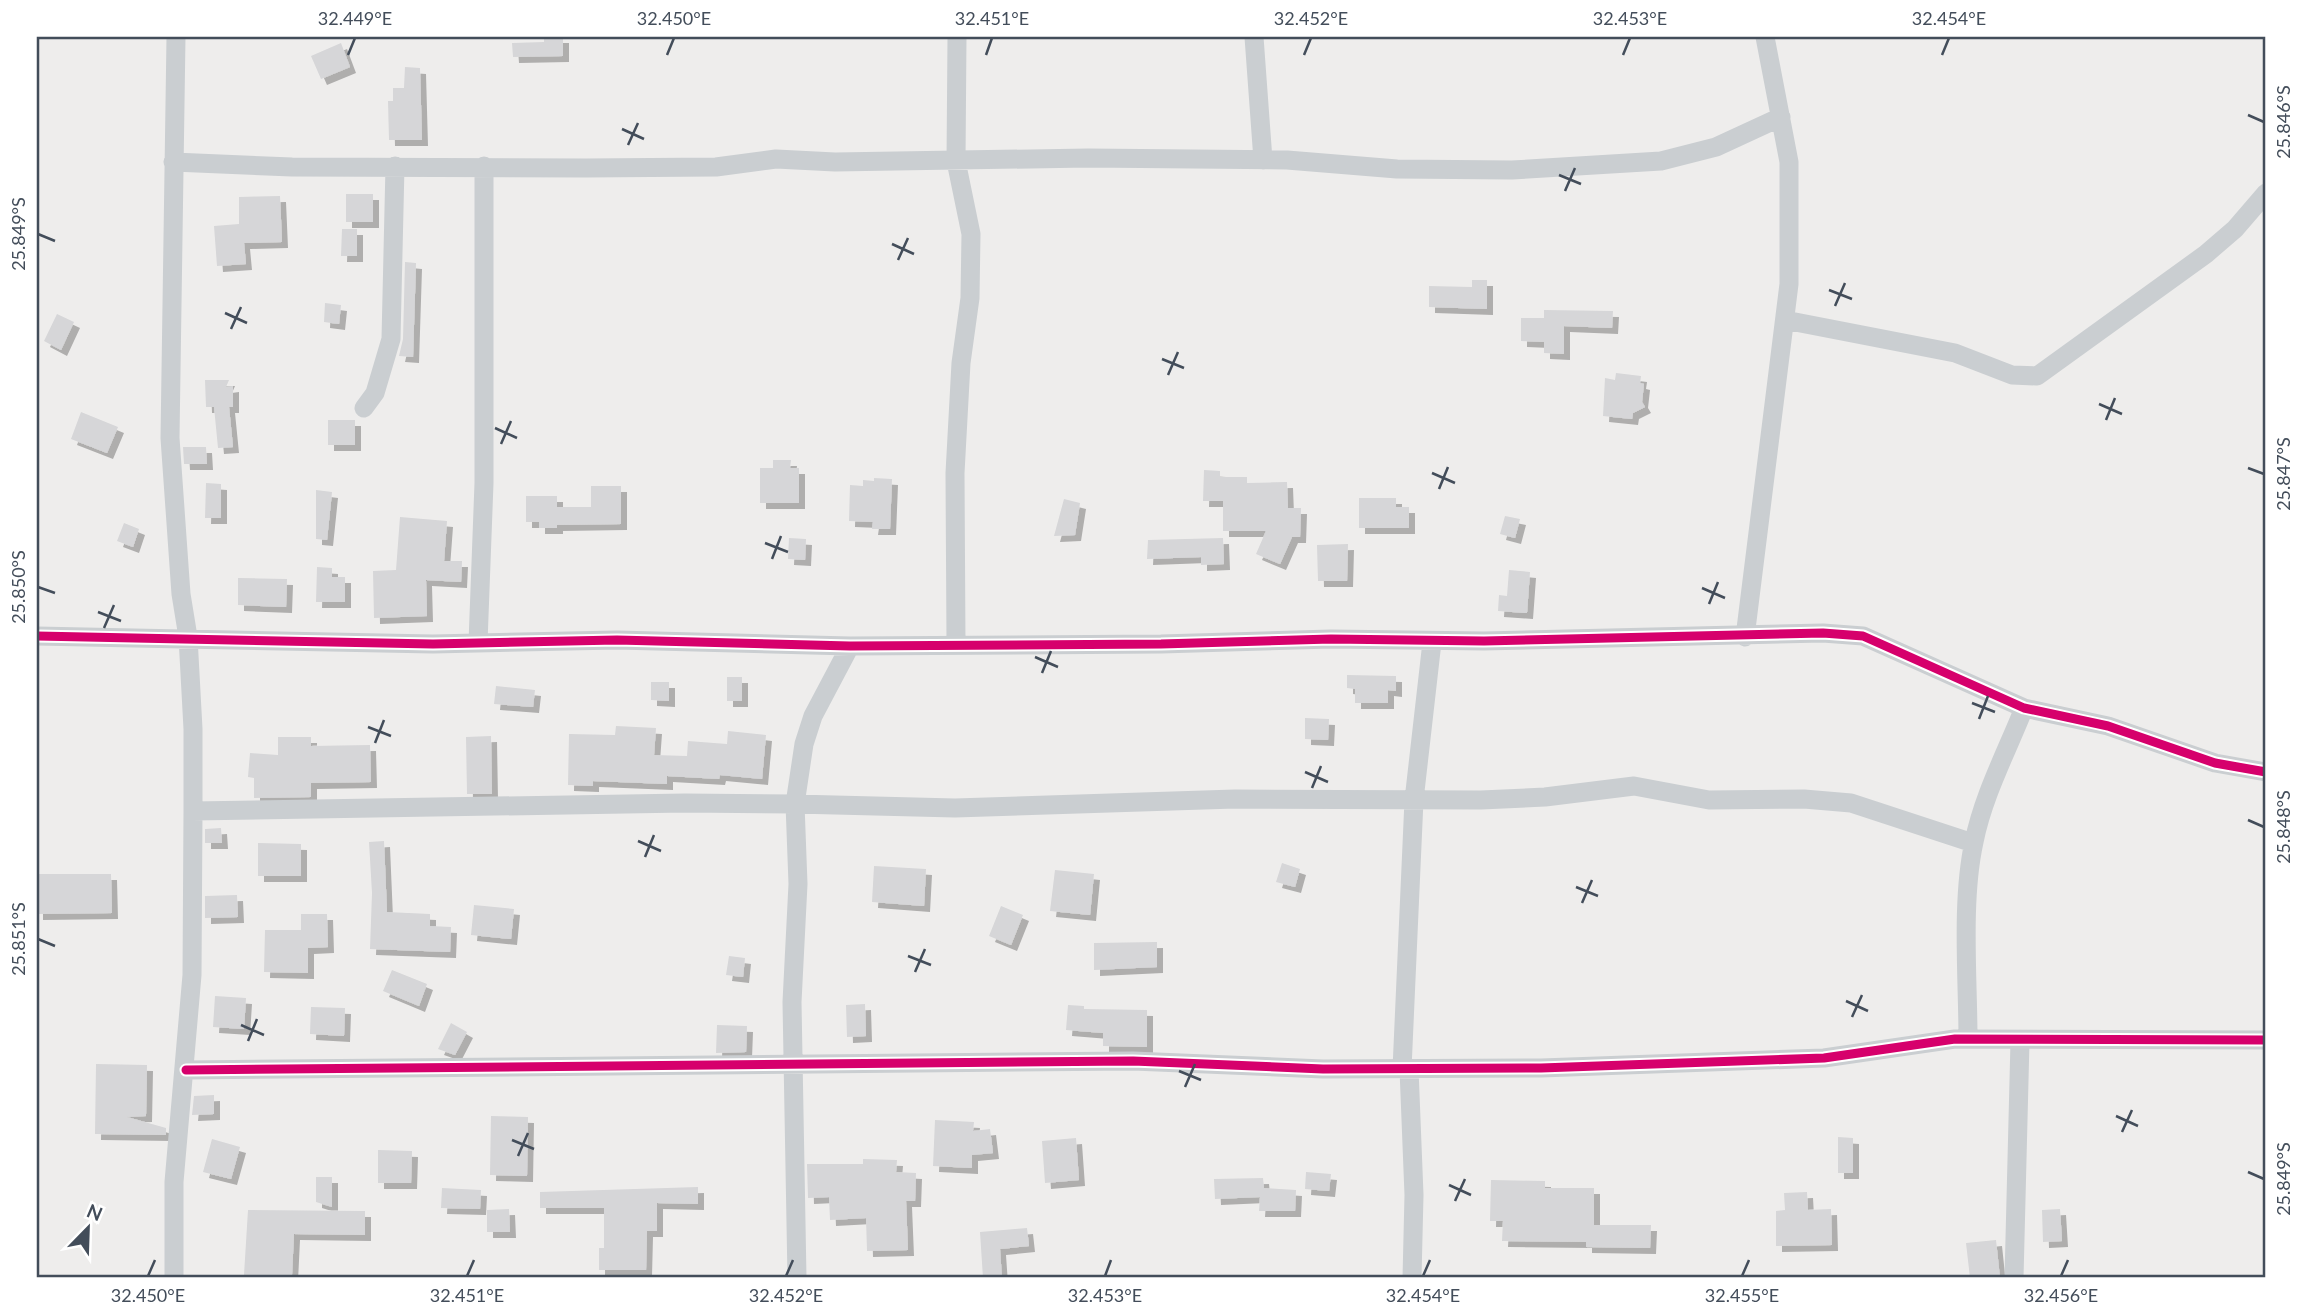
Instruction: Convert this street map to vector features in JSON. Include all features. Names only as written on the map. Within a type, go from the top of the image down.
[{"type":"street","points":[[174,1278],[174,1182],[186,1070],[192,975],[193,811],[193,729],[188,637],[181,594],[170,438],[176,37]]},
{"type":"street","points":[[956,643],[955,473],[961,363],[970,298],[971,234],[956,161],[957,37]]},
{"type":"street","points":[[1254,37],[1263,160]]},
{"type":"street","points":[[1745,637],[1789,284],[1790,190],[1781,117],[1765,37]]},
{"type":"street","points":[[173,162],[292,167],[716,167],[776,159],[956,161],[1088,158],[1263,160],[1397,169],[1512,170],[1661,161],[1694,153],[1781,117]]},
{"type":"street","points":[[363,408],[375,393],[391,339],[395,166]]},
{"type":"street","points":[[478,643],[484,483],[484,166]]},
{"type":"street","points":[[1786,320],[1955,353],[2012,375],[2037,376],[2206,254],[2235,229],[2266,193]]},
{"type":"street","points":[[37,636],[478,643],[617,640],[850,646],[956,643],[1161,644],[1331,639],[1432,642],[1823,634],[1863,636],[2024,708],[2108,726],[2215,763],[2266,772]]},
{"type":"street","points":[[1412,1278],[1414,1195],[1406,1069],[1414,800],[1432,642]]},
{"type":"street","points":[[797,1278],[792,1002],[798,884],[795,804],[804,744],[813,716],[850,646]]},
{"type":"street","points":[[1968,1039],[1969,885],[1973,843],[1984,807],[2024,708]]},
{"type":"street","points":[[193,811],[685,803],[956,808],[1235,799],[1414,800],[1545,797],[1634,786],[1709,800],[1804,799],[1851,803],[1973,843]]},
{"type":"street","points":[[186,1070],[1133,1060],[1323,1069],[1406,1069],[1745,1063],[1824,1058],[1968,1039],[2266,1040]]},
{"type":"street","points":[[2014,1278],[2020,1041]]},
{"type":"building","points":[[544,37],[563,37],[563,56],[513,57],[512,43],[544,42]]},
{"type":"building","points":[[341,43],[350,67],[321,79],[311,56]]},
{"type":"building","points":[[405,67],[420,68],[422,140],[389,140],[388,101],[393,101],[393,88],[404,88]]},
{"type":"building","points":[[346,194],[373,194],[373,222],[346,222]]},
{"type":"building","points":[[280,196],[282,242],[244,243],[246,264],[217,266],[214,226],[239,224],[239,197]]},
{"type":"building","points":[[342,229],[357,229],[357,256],[341,256]]},
{"type":"building","points":[[405,262],[416,263],[413,357],[399,356],[403,339]]},
{"type":"building","points":[[1472,280],[1487,280],[1487,309],[1429,307],[1429,286],[1472,287]]},
{"type":"building","points":[[325,303],[341,305],[339,324],[324,322]]},
{"type":"building","points":[[1544,310],[1613,311],[1612,328],[1564,326],[1564,354],[1544,353],[1544,342],[1521,341],[1521,318],[1544,318]]},
{"type":"building","points":[[57,314],[74,322],[61,350],[44,341]]},
{"type":"building","points":[[1616,373],[1641,376],[1640,383],[1644,384],[1642,402],[1645,407],[1633,413],[1632,419],[1603,416],[1605,378],[1615,380]]},
{"type":"building","points":[[205,380],[229,380],[226,387],[233,386],[233,407],[229,407],[233,447],[218,448],[214,407],[206,407]]},
{"type":"building","points":[[81,412],[118,427],[107,453],[71,439]]},
{"type":"building","points":[[328,420],[355,420],[355,445],[328,445]]},
{"type":"building","points":[[183,447],[206,447],[207,464],[184,464]]},
{"type":"building","points":[[773,460],[791,460],[790,468],[799,468],[799,503],[760,503],[760,468],[773,468]]},
{"type":"building","points":[[1204,470],[1220,471],[1220,477],[1247,477],[1247,483],[1287,482],[1288,508],[1301,508],[1300,537],[1292,537],[1280,564],[1256,554],[1266,531],[1223,531],[1223,501],[1203,501]]},
{"type":"building","points":[[874,478],[892,479],[890,529],[872,529],[873,522],[849,521],[850,485],[863,486],[863,480],[874,481]]},
{"type":"building","points":[[206,483],[221,484],[221,518],[205,518]]},
{"type":"building","points":[[591,486],[621,486],[621,524],[557,525],[557,528],[539,528],[539,522],[526,522],[526,496],[557,496],[557,507],[591,507]]},
{"type":"building","points":[[316,490],[332,492],[327,540],[316,539]]},
{"type":"building","points":[[1359,498],[1396,498],[1396,507],[1409,507],[1409,528],[1359,528]]},
{"type":"building","points":[[1064,499],[1080,503],[1075,535],[1054,536]]},
{"type":"building","points":[[1505,516],[1520,519],[1515,538],[1500,534]]},
{"type":"building","points":[[400,517],[447,521],[444,561],[462,561],[461,582],[426,580],[427,616],[374,618],[373,571],[396,570]]},
{"type":"building","points":[[124,523],[139,529],[133,547],[117,541]]},
{"type":"building","points":[[789,538],[806,539],[805,560],[788,559]]},
{"type":"building","points":[[1223,538],[1224,564],[1201,565],[1201,557],[1147,559],[1148,540]]},
{"type":"building","points":[[1348,544],[1347,581],[1318,581],[1317,545]]},
{"type":"building","points":[[317,567],[332,568],[332,577],[345,577],[345,602],[316,602]]},
{"type":"building","points":[[1509,570],[1530,572],[1527,613],[1498,611],[1499,595],[1507,596]]},
{"type":"building","points":[[238,578],[287,579],[286,607],[238,605]]},
{"type":"building","points":[[1347,675],[1396,676],[1396,691],[1388,690],[1388,703],[1355,703],[1355,689],[1347,688]]},
{"type":"building","points":[[727,677],[742,677],[742,701],[727,701]]},
{"type":"building","points":[[651,682],[669,682],[669,701],[651,700]]},
{"type":"building","points":[[496,686],[535,690],[533,707],[494,704]]},
{"type":"building","points":[[1305,718],[1329,719],[1328,740],[1305,739]]},
{"type":"building","points":[[616,726],[656,728],[654,755],[687,756],[688,741],[727,744],[728,731],[766,735],[762,779],[720,775],[719,779],[667,776],[667,784],[593,781],[593,786],[568,785],[569,734],[615,735]]},
{"type":"building","points":[[491,736],[492,794],[467,794],[466,737]]},
{"type":"building","points":[[278,737],[311,737],[311,746],[370,745],[371,782],[311,783],[311,797],[254,798],[254,778],[248,777],[250,753],[278,755]]},
{"type":"building","points":[[221,828],[222,843],[205,843],[205,829]]},
{"type":"building","points":[[384,841],[387,912],[430,914],[430,926],[451,927],[450,952],[370,949],[372,893],[369,842]]},
{"type":"building","points":[[258,843],[301,844],[301,876],[258,876]]},
{"type":"building","points":[[1282,863],[1300,869],[1295,887],[1276,882]]},
{"type":"building","points":[[874,866],[926,869],[924,906],[872,902]]},
{"type":"building","points":[[1055,870],[1094,874],[1090,915],[1050,911]]},
{"type":"building","points":[[37,874],[111,874],[112,913],[37,914]]},
{"type":"building","points":[[237,895],[238,917],[205,918],[205,896]]},
{"type":"building","points":[[474,905],[514,909],[511,939],[471,935]]},
{"type":"building","points":[[1001,906],[1023,915],[1011,945],[989,936]]},
{"type":"building","points":[[301,914],[327,914],[328,947],[308,948],[308,973],[264,972],[265,930],[301,930]]},
{"type":"building","points":[[1157,942],[1157,967],[1094,970],[1094,943]]},
{"type":"building","points":[[729,956],[745,958],[743,977],[726,975]]},
{"type":"building","points":[[392,970],[427,984],[419,1006],[383,991]]},
{"type":"building","points":[[215,996],[246,998],[244,1029],[213,1027]]},
{"type":"building","points":[[865,1004],[866,1036],[847,1037],[846,1005]]},
{"type":"building","points":[[1068,1005],[1084,1006],[1084,1009],[1147,1010],[1147,1047],[1103,1046],[1103,1033],[1066,1030]]},
{"type":"building","points":[[311,1007],[345,1008],[344,1036],[310,1034]]},
{"type":"building","points":[[451,1023],[467,1032],[455,1055],[438,1049]]},
{"type":"building","points":[[717,1025],[747,1026],[746,1052],[716,1053]]},
{"type":"building","points":[[96,1064],[147,1065],[146,1116],[127,1117],[166,1128],[166,1135],[95,1134]]},
{"type":"building","points":[[214,1095],[214,1114],[192,1115],[194,1096]]},
{"type":"building","points":[[491,1116],[528,1117],[527,1176],[490,1175]]},
{"type":"building","points":[[935,1120],[974,1122],[973,1131],[990,1129],[993,1153],[972,1155],[972,1168],[933,1166]]},
{"type":"building","points":[[1838,1137],[1853,1138],[1853,1173],[1838,1173]]},
{"type":"building","points":[[1076,1138],[1079,1180],[1045,1183],[1042,1141]]},
{"type":"building","points":[[212,1139],[240,1147],[231,1179],[203,1172]]},
{"type":"building","points":[[378,1150],[412,1151],[411,1183],[378,1183]]},
{"type":"building","points":[[863,1159],[897,1160],[896,1172],[916,1173],[915,1201],[906,1201],[908,1250],[867,1251],[866,1218],[830,1220],[829,1197],[808,1198],[807,1164],[863,1164]]},
{"type":"building","points":[[1306,1172],[1331,1174],[1329,1191],[1305,1189]]},
{"type":"building","points":[[316,1177],[332,1177],[332,1207],[316,1202]]},
{"type":"building","points":[[1263,1178],[1264,1188],[1296,1190],[1295,1211],[1259,1211],[1260,1197],[1215,1199],[1214,1179]]},
{"type":"building","points":[[1491,1180],[1545,1181],[1545,1188],[1594,1188],[1594,1225],[1651,1225],[1650,1248],[1586,1247],[1586,1242],[1502,1241],[1503,1221],[1490,1221]]},
{"type":"building","points":[[698,1187],[698,1204],[657,1203],[657,1231],[647,1231],[646,1270],[599,1270],[599,1248],[604,1248],[604,1208],[540,1208],[540,1192]]},
{"type":"building","points":[[442,1188],[481,1190],[480,1209],[441,1208]]},
{"type":"building","points":[[1807,1192],[1808,1210],[1831,1209],[1832,1245],[1776,1246],[1776,1211],[1785,1210],[1784,1193]]},
{"type":"building","points":[[509,1209],[510,1232],[487,1232],[487,1210]]},
{"type":"building","points":[[2060,1209],[2062,1241],[2043,1242],[2042,1210]]},
{"type":"building","points":[[248,1210],[365,1211],[365,1235],[294,1234],[292,1275],[244,1275]]},
{"type":"building","points":[[1027,1228],[1029,1246],[1000,1249],[1002,1278],[983,1278],[980,1232]]},
{"type":"building","points":[[1996,1240],[2000,1278],[1970,1278],[1966,1243]]},
{"type":"cycle path","points":[[37,636],[433,644],[617,640],[850,646],[1161,644],[1331,639],[1484,641],[1823,633],[1863,636],[2024,708],[2108,726],[2215,763],[2266,772]]},
{"type":"cycle path","points":[[186,1070],[1133,1061],[1323,1069],[1541,1068],[1824,1058],[1955,1039],[2266,1040]]}]
